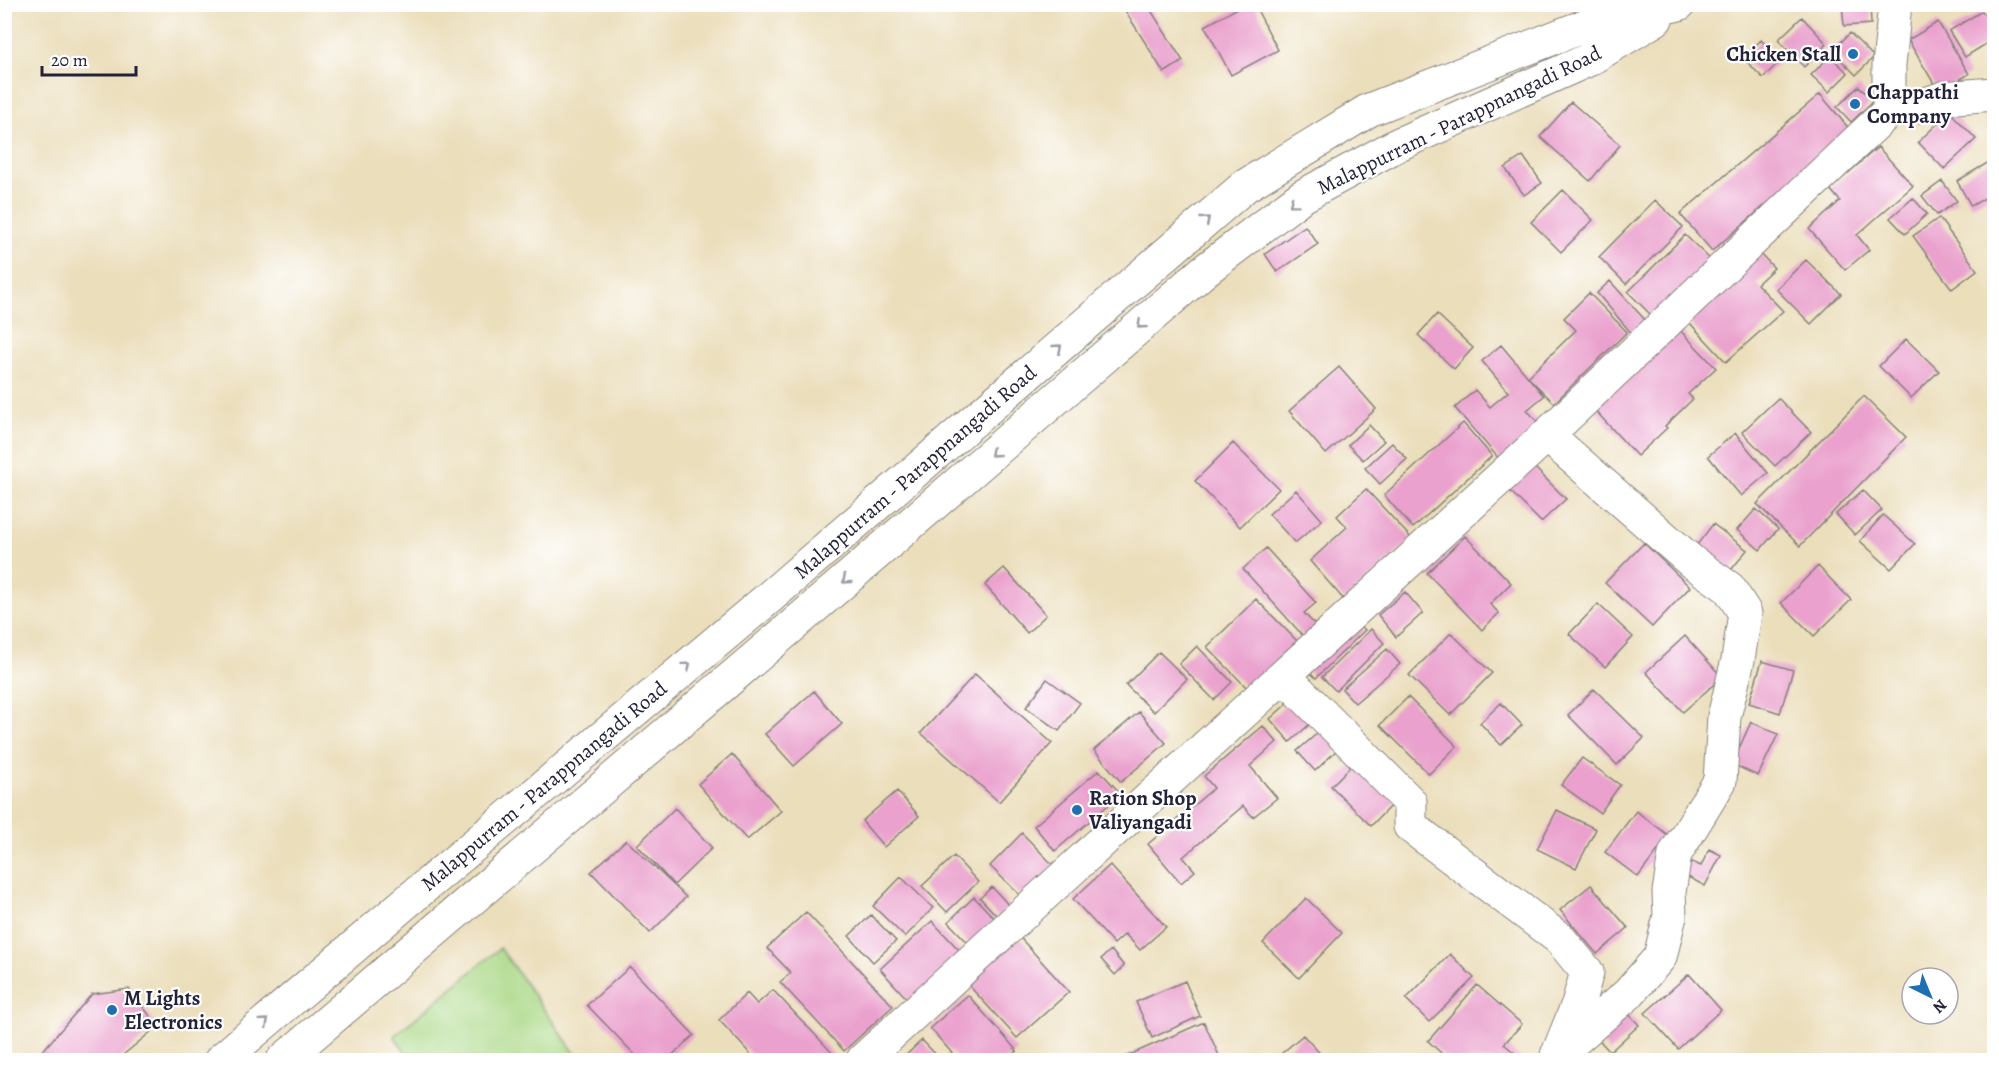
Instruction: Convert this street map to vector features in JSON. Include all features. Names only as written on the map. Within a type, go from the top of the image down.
[{"type":"main road","name":"Malappurram - Parappnangadi Road","points":[[221,1060],[765,601],[1245,186],[1369,110],[1587,25],[1680,4]]},
{"type":"main road","name":"Malappurram - Parappnangadi Road","points":[[283,1060],[1204,271],[1301,197],[1399,144],[1588,60],[1680,4]]},
{"type":"main road","points":[[1889,111],[1889,65],[1895,4]]},
{"type":"main road","points":[[863,1060],[1547,435],[1889,111],[1923,105],[1943,98],[1995,94]]},
{"type":"main road","points":[[1547,435],[1692,562],[1729,588],[1744,613],[1738,660],[1724,717],[1720,781],[1675,854],[1670,891],[1670,916],[1660,957],[1628,994],[1558,1058]]},
{"type":"main road","points":[[1284,676],[1410,802],[1410,826],[1560,939],[1587,972],[1558,1058]]},
{"type":"green space","points":[[500,948],[580,1060],[411,1060],[394,1036]]},
{"type":"building","points":[[1121,4],[1147,4],[1183,61],[1164,73]]},
{"type":"building","points":[[1245,4],[1254,4],[1278,50],[1231,75],[1205,26]]},
{"type":"building","points":[[1842,4],[1870,4],[1871,24],[1844,26]]},
{"type":"building","points":[[1982,11],[1994,31],[1994,39],[1965,57],[1949,31]]},
{"type":"building","points":[[1802,17],[1827,44],[1804,67],[1778,40]]},
{"type":"building","points":[[1938,22],[1969,74],[1939,92],[1908,40]]},
{"type":"building","name":"Chicken Stall","points":[[1850,33],[1874,57],[1856,75],[1832,51]]},
{"type":"building","points":[[1761,40],[1781,60],[1763,78],[1743,58]]},
{"type":"building","points":[[1830,56],[1848,73],[1829,92],[1811,75]]},
{"type":"building","name":"Chappathi Company","points":[[1859,86],[1873,101],[1851,122],[1837,107]]},
{"type":"building","points":[[1820,94],[1851,131],[1712,251],[1680,214]]},
{"type":"building","points":[[1571,102],[1620,145],[1590,181],[1540,137]]},
{"type":"building","points":[[1950,112],[1976,139],[1944,169],[1918,142]]},
{"type":"building","points":[[1878,147],[1913,186],[1857,235],[1869,250],[1845,270],[1809,229],[1840,201],[1830,189]]},
{"type":"building","points":[[1523,156],[1542,183],[1524,195],[1505,168]]},
{"type":"building","points":[[1994,159],[1994,193],[1971,206],[1957,181]]},
{"type":"building","points":[[1942,181],[1957,201],[1937,215],[1922,196]]},
{"type":"building","points":[[1563,190],[1593,220],[1561,252],[1531,222]]},
{"type":"building","points":[[1913,198],[1927,214],[1905,234],[1890,218]]},
{"type":"building","points":[[1655,200],[1683,227],[1626,284],[1599,257]]},
{"type":"building","points":[[1939,218],[1977,270],[1952,289],[1913,236]]},
{"type":"building","points":[[1305,226],[1318,244],[1277,272],[1265,254]]},
{"type":"building","points":[[1685,235],[1713,262],[1655,319],[1628,292]]},
{"type":"building","points":[[1760,253],[1774,268],[1757,284],[1783,311],[1726,362],[1688,321]]},
{"type":"building","points":[[1806,260],[1841,294],[1811,324],[1776,289]]},
{"type":"building","points":[[1610,281],[1646,321],[1632,334],[1597,293]]},
{"type":"building","points":[[1589,293],[1627,332],[1554,403],[1528,377],[1576,330],[1564,318]]},
{"type":"building","points":[[1437,314],[1473,348],[1454,369],[1418,335]]},
{"type":"building","points":[[1678,328],[1716,368],[1688,394],[1693,399],[1665,426],[1667,428],[1637,456],[1593,408]]},
{"type":"building","points":[[1906,339],[1939,371],[1911,398],[1879,366]]},
{"type":"building","points":[[1501,345],[1544,396],[1527,410],[1541,426],[1500,460],[1455,408],[1475,390],[1490,407],[1508,392],[1482,361]]},
{"type":"building","points":[[1339,367],[1376,409],[1326,454],[1289,411]]},
{"type":"building","points":[[1864,396],[1906,437],[1800,546],[1757,504]]},
{"type":"building","points":[[1778,398],[1811,432],[1775,466],[1742,432]]},
{"type":"building","points":[[1463,423],[1492,456],[1413,528],[1384,495]]},
{"type":"building","points":[[1369,425],[1384,441],[1363,460],[1348,445]]},
{"type":"building","points":[[1735,433],[1768,473],[1741,496],[1708,456]]},
{"type":"building","points":[[1233,443],[1279,489],[1240,527],[1195,481]]},
{"type":"building","points":[[1392,443],[1407,459],[1380,484],[1365,468]]},
{"type":"building","points":[[1531,464],[1566,499],[1541,522],[1507,488]]},
{"type":"building","points":[[1366,489],[1412,539],[1345,601],[1310,561],[1347,527],[1337,516]]},
{"type":"building","points":[[1296,490],[1322,520],[1295,543],[1269,514]]},
{"type":"building","points":[[1863,490],[1882,510],[1855,535],[1836,514]]},
{"type":"building","points":[[1756,509],[1778,529],[1760,550],[1737,530]]},
{"type":"building","points":[[1883,515],[1915,544],[1891,569],[1860,541]]},
{"type":"building","points":[[1713,524],[1747,550],[1724,579],[1690,554]]},
{"type":"building","points":[[1465,536],[1511,583],[1490,604],[1499,613],[1482,630],[1427,573]]},
{"type":"building","points":[[1644,543],[1690,587],[1652,627],[1605,583]]},
{"type":"building","points":[[1266,548],[1316,603],[1304,613],[1317,627],[1305,638],[1243,569]]},
{"type":"building","points":[[1818,566],[1851,600],[1814,636],[1781,603]]},
{"type":"building","points":[[1004,568],[1046,615],[1027,633],[985,585]]},
{"type":"building","points":[[1405,592],[1423,613],[1396,637],[1378,615]]},
{"type":"building","points":[[1256,599],[1297,641],[1248,689],[1207,647]]},
{"type":"building","points":[[1598,604],[1633,637],[1605,667],[1569,634]]},
{"type":"building","points":[[1351,617],[1365,630],[1316,678],[1302,665]]},
{"type":"building","points":[[1371,629],[1384,643],[1336,691],[1322,677]]},
{"type":"building","points":[[1451,633],[1492,673],[1450,715],[1409,675]]},
{"type":"building","points":[[1685,636],[1722,677],[1683,712],[1646,672]]},
{"type":"building","points":[[1197,646],[1232,682],[1214,700],[1179,664]]},
{"type":"building","points":[[1387,649],[1400,664],[1355,703],[1342,689]]},
{"type":"building","points":[[1159,652],[1187,679],[1154,712],[1126,685]]},
{"type":"building","points":[[1762,661],[1793,670],[1780,713],[1749,703]]},
{"type":"building","points":[[975,674],[1052,743],[999,802],[921,733]]},
{"type":"building","points":[[1047,679],[1080,703],[1059,731],[1026,707]]},
{"type":"building","points":[[1594,689],[1644,738],[1617,765],[1568,715]]},
{"type":"building","points":[[814,691],[842,724],[794,766],[765,734]]},
{"type":"building","points":[[1408,697],[1457,746],[1429,774],[1380,725]]},
{"type":"building","points":[[1291,700],[1311,723],[1290,742],[1270,719]]},
{"type":"building","points":[[1501,703],[1522,725],[1501,745],[1480,723]]},
{"type":"building","points":[[1139,712],[1166,743],[1121,782],[1094,750]]},
{"type":"building","points":[[1751,722],[1778,734],[1758,776],[1732,764]]},
{"type":"building","points":[[1263,726],[1277,742],[1250,766],[1277,798],[1253,817],[1243,806],[1183,857],[1195,871],[1181,883],[1148,844],[1214,788],[1204,776]]},
{"type":"building","points":[[1321,730],[1338,749],[1315,771],[1297,751]]},
{"type":"building","points":[[732,754],[781,811],[747,840],[698,784]]},
{"type":"building","points":[[1582,758],[1620,785],[1600,813],[1561,785]]},
{"type":"building","points":[[1355,762],[1395,801],[1371,826],[1331,786]]},
{"type":"building","name":"Ration Shop Valiyangadi","points":[[1099,770],[1121,794],[1055,851],[1034,826]]},
{"type":"building","points":[[897,791],[919,816],[884,847],[862,821]]},
{"type":"building","points":[[675,808],[712,848],[674,885],[637,845]]},
{"type":"building","points":[[1557,810],[1596,829],[1576,868],[1537,849]]},
{"type":"building","points":[[1636,811],[1669,836],[1638,877],[1605,852]]},
{"type":"building","points":[[1022,833],[1054,866],[1023,898],[990,866]]},
{"type":"building","points":[[626,840],[686,897],[650,933],[591,872]]},
{"type":"building","points":[[1709,849],[1721,855],[1705,886],[1673,869],[1679,856],[1701,866]]},
{"type":"building","points":[[954,856],[978,882],[947,912],[922,886]]},
{"type":"building","points":[[1110,865],[1166,927],[1140,950],[1125,934],[1114,944],[1073,899]]},
{"type":"building","points":[[901,877],[933,908],[905,937],[873,906]]},
{"type":"building","points":[[1591,885],[1628,928],[1597,954],[1560,910]]},
{"type":"building","points":[[992,887],[1013,910],[1001,920],[980,898]]},
{"type":"building","points":[[974,897],[999,923],[973,948],[948,922]]},
{"type":"building","points":[[1306,898],[1342,933],[1299,978],[1263,943]]},
{"type":"building","points":[[806,912],[893,1006],[844,1051],[780,982],[791,973],[767,948]]},
{"type":"building","points":[[871,915],[896,941],[873,962],[849,936]]},
{"type":"building","points":[[932,921],[962,953],[910,1002],[880,969]]},
{"type":"building","points":[[1015,932],[1069,992],[1017,1038],[963,979]]},
{"type":"building","points":[[1111,950],[1124,966],[1115,975],[1101,959]]},
{"type":"building","points":[[1450,954],[1474,978],[1429,1022],[1406,999]]},
{"type":"building","points":[[630,967],[694,1035],[667,1060],[640,1060],[587,1005]]},
{"type":"building","points":[[1689,974],[1721,1010],[1678,1049],[1645,1013]]},
{"type":"building","points":[[1185,981],[1200,1016],[1152,1038],[1136,1002]]},
{"type":"building","points":[[1477,985],[1522,1024],[1504,1044],[1523,1060],[1449,1060],[1428,1041]]},
{"type":"building","name":"M Lights Electronics","points":[[129,989],[158,1026],[117,1060],[44,1060],[39,1055],[92,994]]},
{"type":"building","points":[[773,990],[837,1058],[835,1060],[756,1060],[719,1020],[747,993],[757,1004]]},
{"type":"building","points":[[968,995],[1017,1051],[1005,1060],[958,1060],[930,1028]]},
{"type":"building","points":[[1621,1006],[1639,1025],[1610,1052],[1592,1032]]},
{"type":"building","points":[[1204,1022],[1221,1060],[1118,1060]]},
{"type":"building","points":[[1303,1035],[1326,1060],[1274,1060]]},
{"type":"building","points":[[922,1040],[941,1060],[901,1060]]},
{"type":"place","name":"Chicken Stall","points":[[1853,54]]},
{"type":"place","name":"Chappathi Company","points":[[1855,104]]},
{"type":"place","name":"Ration Shop Valiyangadi","points":[[1077,810]]},
{"type":"place","name":"M Lights Electronics","points":[[112,1010]]}]
